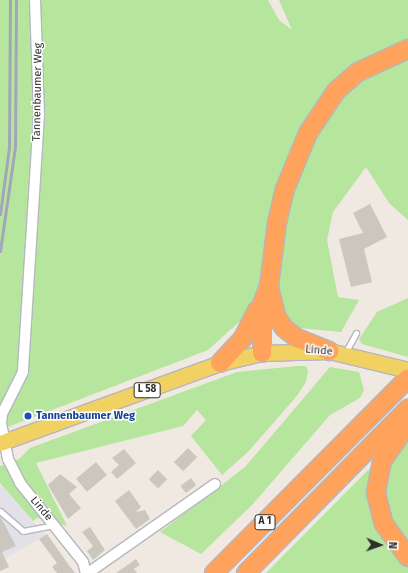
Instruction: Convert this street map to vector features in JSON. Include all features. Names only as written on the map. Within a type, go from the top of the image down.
[{"type":"highway","points":[[267,352],[269,286],[285,189],[308,133],[336,91],[358,72],[408,48]]},
{"type":"highway","points":[[268,305],[290,333],[337,352]]},
{"type":"highway","points":[[225,362],[268,305]]},
{"type":"highway","name":"A 1","points":[[214,573],[408,378]]},
{"type":"highway","name":"A 1","points":[[246,573],[408,409]]},
{"type":"highway","points":[[408,424],[382,461],[376,493],[384,524],[408,557]]},
{"type":"main road","name":"Linde","points":[[225,362],[267,352],[337,352],[401,368]]},
{"type":"main road","name":"L 58","points":[[2,442],[225,362]]},
{"type":"street","name":"Tannenbaumer Weg","points":[[2,442],[2,414],[20,383],[26,342],[39,115],[39,39],[35,0]]},
{"type":"street","name":"Linde","points":[[2,442],[8,459],[20,483],[83,562],[87,573],[215,484]]},
{"type":"lane","points":[[337,352],[356,333]]},
{"type":"lane","points":[[0,511],[23,531],[54,525]]},
{"type":"shaded area","points":[[0,484],[45,535],[0,562]]},
{"type":"green space","points":[[0,0],[268,0],[279,20],[292,30],[279,0],[408,0],[408,220],[389,203],[366,167],[333,212],[327,240],[338,297],[359,300],[341,332],[239,322],[208,350],[0,430]]},
{"type":"green space","points":[[408,298],[408,357],[362,344],[359,339],[377,312]]},
{"type":"green space","points":[[306,366],[308,371],[306,382],[296,397],[247,453],[222,475],[191,436],[206,420],[197,410],[183,426],[36,463],[67,526],[37,518],[33,521],[0,483],[0,466],[19,459],[30,448],[237,372]]},
{"type":"green space","points":[[330,367],[359,372],[364,390],[360,398],[330,415],[252,505],[201,554],[160,532],[245,467]]},
{"type":"green space","points":[[408,430],[408,551],[381,502],[380,484]]},
{"type":"green space","points":[[375,463],[372,476],[408,564],[408,573],[266,573]]},
{"type":"building","points":[[370,204],[387,237],[364,249],[372,282],[351,287],[339,239],[363,233],[353,213]]},
{"type":"building","points":[[188,448],[197,457],[183,471],[174,462]]},
{"type":"building","points":[[124,449],[136,463],[117,479],[111,472],[119,465],[112,458]]},
{"type":"building","points":[[96,462],[107,475],[87,492],[76,479]]},
{"type":"building","points":[[158,470],[167,479],[158,488],[149,479]]},
{"type":"building","points":[[60,474],[77,487],[69,494],[81,508],[68,519],[48,485]]},
{"type":"building","points":[[191,478],[196,485],[186,493],[180,486]]},
{"type":"building","points":[[129,490],[141,507],[136,512],[145,510],[150,519],[136,529],[115,501]]},
{"type":"building","points":[[0,516],[16,546],[2,552],[9,567],[0,571]]},
{"type":"building","points":[[90,527],[105,550],[93,560],[87,551],[93,546],[82,532]]},
{"type":"building","points":[[47,534],[75,573],[57,573],[52,567],[57,563],[39,539]]},
{"type":"building","points":[[136,559],[140,565],[134,569],[137,573],[116,573]]},
{"type":"railway","points":[[0,214],[9,147],[10,0]]},
{"type":"railway","points":[[0,251],[15,147],[16,0]]},
{"type":"place","name":"Tannenbaumer Weg","points":[[28,416]]}]
